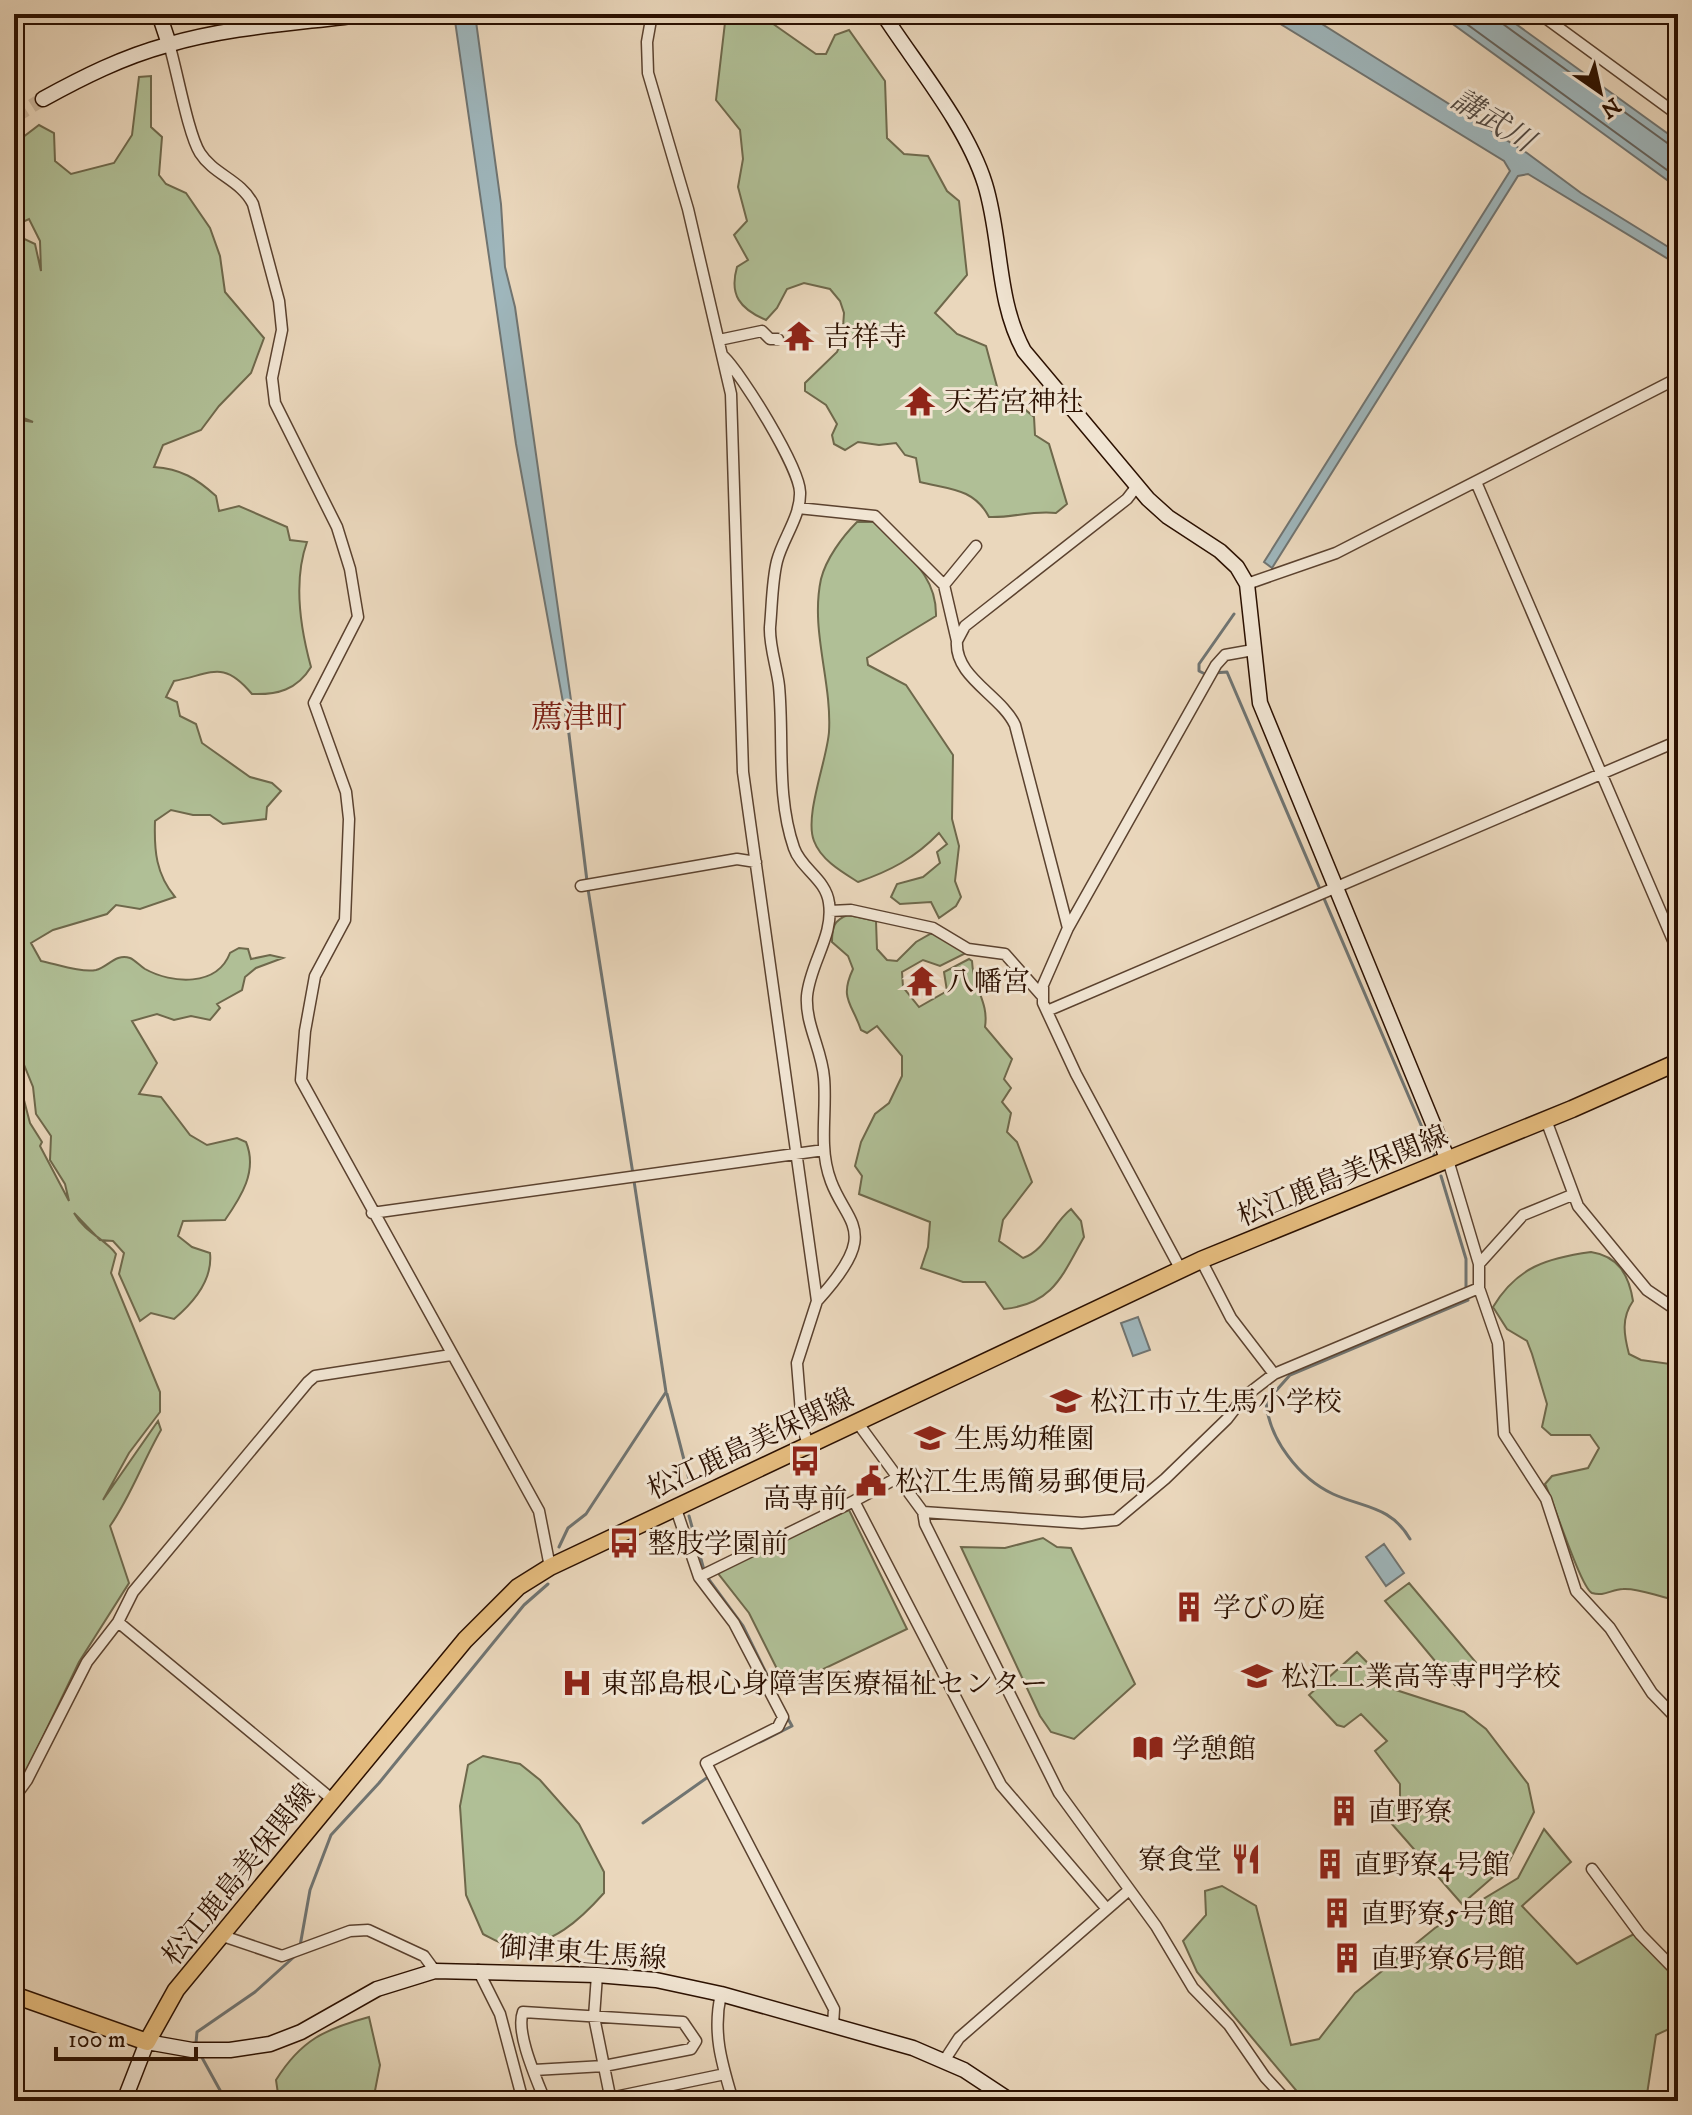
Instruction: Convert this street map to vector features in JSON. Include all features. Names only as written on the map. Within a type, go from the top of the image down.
[{"type":"main road","name":"松江鹿島美保関線","points":[[147,2042],[176,1990],[220,1935],[465,1640],[518,1587],[550,1567],[675,1506],[1201,1260],[1546,1120],[1678,1062]]},
{"type":"main road","points":[[14,1995],[147,2042]]},
{"type":"street","points":[[159,14],[198,150],[215,169],[247,192],[253,204],[279,301],[282,330],[272,378],[275,403],[325,501],[350,569],[358,617],[314,703],[346,792],[349,819],[345,920],[315,976],[300,1075],[305,1090],[372,1213],[539,1511],[550,1567]]},
{"type":"street","points":[[43,99],[87,75],[169,44],[367,14]]},
{"type":"street","points":[[652,14],[648,73],[688,209],[723,356],[732,415],[743,772],[817,1301]]},
{"type":"street","points":[[883,14],[957,127],[980,170],[992,216],[1006,308],[1020,343],[1137,486],[1168,517],[1220,551],[1237,567],[1247,584],[1260,703],[1448,1160],[1479,1264],[1479,1288],[1498,1343],[1504,1434],[1546,1499],[1576,1591],[1610,1628],[1652,1693],[1678,1720]]},
{"type":"street","points":[[1540,14],[1677,113]]},
{"type":"street","points":[[719,340],[762,331],[770,339],[778,339]]},
{"type":"street","points":[[723,356],[738,373],[766,419],[800,491],[798,508],[777,562],[770,629],[779,684],[781,769],[795,853],[823,883],[830,911],[827,934],[811,972],[807,997],[824,1080],[824,1150],[838,1196],[856,1228],[857,1241],[849,1260],[817,1301],[797,1363],[802,1425],[808,1445]]},
{"type":"street","points":[[1247,584],[1327,558],[1678,378]]},
{"type":"street","points":[[1476,482],[1678,952]]},
{"type":"street","points":[[957,641],[965,626],[1127,499],[1137,486]]},
{"type":"street","points":[[798,508],[875,516],[944,585],[964,668],[999,700],[1015,725],[1068,928]]},
{"type":"street","points":[[944,585],[976,546]]},
{"type":"street","points":[[1181,1270],[1076,1074],[1047,1011],[1043,985],[1068,928],[1216,665],[1225,655],[1253,650]]},
{"type":"street","points":[[1047,1011],[1678,741]]},
{"type":"street","points":[[581,886],[737,859],[756,862]]},
{"type":"street","points":[[830,911],[851,910],[933,928],[968,949],[1005,954],[1043,997]]},
{"type":"street","points":[[1546,1120],[1572,1195],[1647,1290],[1678,1311]]},
{"type":"street","points":[[372,1213],[824,1150]]},
{"type":"street","points":[[1479,1264],[1523,1215],[1572,1195]]},
{"type":"street","points":[[1201,1260],[1231,1318],[1274,1374]]},
{"type":"street","points":[[923,1512],[1082,1523],[1116,1520],[1165,1479],[1227,1419],[1244,1397],[1274,1374],[1479,1288]]},
{"type":"street","points":[[14,1798],[27,1780],[87,1662],[118,1622],[133,1592],[159,1557],[308,1382],[315,1376],[451,1355]]},
{"type":"street","points":[[857,1422],[923,1512],[925,1524],[1059,1793],[1156,1926],[1193,1988],[1229,2025],[1265,2077],[1287,2101]]},
{"type":"street","points":[[704,1575],[897,1478]]},
{"type":"street","points":[[854,1501],[1001,1785],[1107,1909]]},
{"type":"street","points":[[675,1506],[704,1575],[734,1623],[783,1717],[778,1727],[706,1763],[834,2009],[833,2025]]},
{"type":"street","points":[[118,1622],[333,1800]]},
{"type":"street","points":[[1592,1869],[1640,1934],[1678,1973]]},
{"type":"street","points":[[944,2061],[959,2038],[1129,1890]]},
{"type":"street","points":[[220,1935],[282,1956],[350,1931],[368,1930],[424,1956],[435,1971]]},
{"type":"street","points":[[478,1970],[500,2014],[523,2101]]},
{"type":"street","name":"御津東生馬線","points":[[147,2042],[199,2050],[230,2050],[281,2040],[377,1989],[403,1978],[435,1971],[597,1975],[656,1980],[721,1994],[833,2025],[944,2061],[1011,2101]]},
{"type":"street","points":[[597,1975],[594,2017],[610,2100],[725,2074]]},
{"type":"street","points":[[721,1994],[716,2014],[717,2046],[733,2101]]},
{"type":"street","points":[[534,2070],[604,2066],[691,2049],[696,2041],[683,2022],[523,2012],[519,2022],[534,2070],[545,2101]]},
{"type":"street","points":[[124,2101],[147,2042]]},
{"type":"street","points":[[666,2087],[670,2101]]},
{"type":"green space","points":[[726,14],[759,14],[816,54],[826,54],[835,35],[849,30],[885,81],[887,138],[904,154],[928,156],[947,191],[959,201],[967,275],[935,313],[957,334],[986,346],[999,394],[1005,402],[1015,401],[1034,417],[1035,435],[1049,444],[1067,504],[1056,513],[989,517],[983,507],[968,495],[920,482],[916,458],[905,455],[896,443],[879,445],[858,442],[845,450],[834,444],[832,435],[837,424],[826,405],[805,391],[805,383],[837,352],[842,341],[844,313],[840,301],[830,289],[804,283],[787,289],[766,320],[743,306],[734,286],[737,267],[748,260],[734,235],[747,221],[738,187],[743,159],[740,130],[716,100]]},
{"type":"green space","points":[[151,76],[151,127],[162,137],[159,175],[166,184],[186,193],[210,228],[220,256],[225,292],[264,338],[251,373],[201,430],[163,445],[154,467],[180,472],[195,479],[216,496],[219,511],[239,506],[287,527],[290,540],[307,542],[299,588],[311,667],[293,686],[270,693],[252,694],[233,676],[225,673],[208,673],[174,681],[166,697],[177,702],[180,716],[196,724],[202,743],[250,777],[272,783],[281,791],[267,807],[266,819],[223,824],[210,815],[171,810],[155,821],[155,842],[160,871],[175,897],[140,909],[116,905],[107,914],[53,930],[31,943],[41,961],[90,971],[125,957],[156,974],[180,979],[205,977],[215,972],[230,953],[239,948],[248,949],[251,959],[270,955],[283,958],[256,968],[245,977],[242,990],[217,1004],[220,1008],[210,1020],[191,1016],[174,1020],[157,1014],[132,1021],[157,1063],[139,1094],[161,1097],[190,1135],[207,1145],[237,1138],[246,1142],[249,1153],[246,1183],[225,1220],[183,1221],[178,1236],[192,1247],[210,1253],[208,1272],[200,1290],[174,1319],[151,1313],[140,1321],[119,1274],[124,1253],[113,1241],[102,1240],[116,1254],[111,1273],[160,1392],[160,1412],[129,1453],[103,1500],[158,1421],[161,1430],[110,1526],[129,1583],[79,1662],[25,1774],[14,1786],[14,1062],[30,1123],[69,1201],[65,1184],[50,1160],[51,1136],[36,1114],[33,1087],[14,1040],[14,419],[33,422],[14,414],[14,234],[35,244],[41,271],[40,241],[29,219],[14,226],[14,144],[39,125],[54,133],[55,161],[71,174],[114,163],[132,135],[139,77]]},
{"type":"green space","points":[[857,522],[876,522],[925,575],[935,601],[936,616],[867,658],[868,665],[906,685],[953,755],[952,819],[959,846],[955,881],[961,897],[956,906],[939,918],[931,902],[900,904],[891,897],[897,884],[923,877],[940,863],[937,852],[947,844],[939,833],[902,863],[858,882],[833,865],[814,841],[812,817],[829,732],[818,598],[827,564]]},
{"type":"green space","points":[[848,915],[876,921],[877,949],[887,960],[897,961],[916,942],[932,933],[966,953],[940,966],[923,960],[902,972],[903,987],[919,1007],[947,991],[944,972],[969,959],[972,961],[985,1010],[985,1027],[1012,1059],[1004,1079],[1011,1088],[1002,1102],[1011,1113],[1007,1132],[1017,1142],[1032,1182],[1003,1220],[999,1241],[1023,1258],[1038,1249],[1071,1209],[1081,1221],[1084,1237],[1062,1276],[1034,1301],[1004,1309],[985,1282],[963,1282],[921,1268],[928,1247],[930,1222],[859,1194],[862,1176],[855,1166],[861,1142],[875,1114],[889,1103],[902,1076],[902,1056],[877,1026],[867,1033],[861,1030],[848,1001],[847,987],[853,969],[848,956],[832,942],[835,925]]},
{"type":"green space","points":[[1591,1252],[1615,1262],[1629,1283],[1633,1301],[1625,1327],[1629,1354],[1641,1360],[1678,1365],[1678,1600],[1630,1589],[1596,1594],[1587,1588],[1545,1484],[1552,1476],[1588,1468],[1599,1448],[1590,1435],[1551,1435],[1542,1427],[1547,1404],[1527,1341],[1507,1329],[1493,1307],[1512,1282],[1534,1267],[1547,1261]]},
{"type":"green space","points":[[849,1510],[907,1629],[786,1687],[749,1613],[717,1572]]},
{"type":"green space","points":[[1043,1538],[1057,1547],[1071,1548],[1135,1684],[1074,1739],[1051,1732],[1040,1716],[961,1547],[1005,1548]]},
{"type":"green space","points":[[1409,1583],[1479,1666],[1455,1685],[1385,1601]]},
{"type":"green space","points":[[1357,1652],[1393,1689],[1464,1712],[1486,1729],[1528,1784],[1534,1812],[1508,1864],[1462,1904],[1384,1815],[1400,1800],[1400,1784],[1375,1751],[1387,1741],[1361,1714],[1344,1727],[1337,1725],[1309,1695]]},
{"type":"green space","points":[[483,1756],[520,1764],[540,1780],[579,1824],[604,1872],[604,1893],[575,1922],[540,1942],[509,1946],[483,1934],[466,1895],[460,1806],[468,1765]]},
{"type":"green space","points":[[1544,1829],[1571,1862],[1522,1906],[1577,1964],[1634,1934],[1678,1979],[1678,2030],[1671,2028],[1656,2035],[1646,2101],[1305,2101],[1197,1972],[1183,1941],[1206,1915],[1205,1891],[1222,1886],[1256,1906],[1291,2045],[1319,2039],[1355,1993],[1435,1928],[1518,1878]]},
{"type":"green space","points":[[369,2017],[380,2065],[373,2101],[279,2101],[276,2080],[295,2055],[315,2038],[339,2026]]},
{"type":"water","points":[[454,14],[475,14],[501,204],[505,267],[515,307],[572,707],[571,716],[566,719],[516,444]]},
{"type":"water","points":[[1264,14],[1306,14],[1527,153],[1581,193],[1678,253],[1678,265],[1528,174],[1518,176],[1272,568],[1264,562],[1510,171],[1504,161]]},
{"type":"water","points":[[1439,14],[1502,14],[1678,141],[1678,188]]},
{"type":"water","points":[[1138,1317],[1150,1350],[1133,1356],[1121,1323]]},
{"type":"water","points":[[1384,1544],[1404,1573],[1386,1586],[1366,1557]]},
{"type":"waterway","points":[[1207,675],[1199,671],[1199,664],[1234,614]]},
{"type":"waterway","points":[[1214,673],[1227,672],[1436,1160]]},
{"type":"waterway","points":[[567,718],[587,881]]},
{"type":"waterway","points":[[588,889],[633,1174]]},
{"type":"waterway","points":[[1441,1176],[1466,1259],[1466,1290]]},
{"type":"waterway","points":[[559,1547],[568,1528],[586,1514],[666,1392],[634,1181]]},
{"type":"waterway","points":[[1410,1539],[1403,1528],[1385,1514],[1333,1494],[1298,1468],[1273,1430],[1266,1402],[1290,1375],[1467,1298]]},
{"type":"waterway","points":[[667,1394],[690,1483]]},
{"type":"waterway","points":[[689,1516],[704,1570]]},
{"type":"waterway","points":[[707,1577],[743,1626],[771,1683]]},
{"type":"waterway","points":[[300,1946],[310,1890],[331,1835],[379,1783],[524,1605],[548,1584]]},
{"type":"waterway","points":[[760,1742],[792,1726],[786,1715]]},
{"type":"waterway","points":[[643,1823],[708,1777]]},
{"type":"waterway","points":[[196,2043],[197,2032],[255,1992],[295,1956]]},
{"type":"waterway","points":[[200,2054],[221,2092],[221,2101]]},
{"type":"tunnel","points":[[14,117],[43,99]]},
{"type":"place","name":"吉祥寺","points":[[799,336]]},
{"type":"place","name":"天若宮神社","points":[[920,401]]},
{"type":"place","name":"八幡宮","points":[[922,981]]},
{"type":"place","name":"松江市立生馬小学校","points":[[1066,1401]]},
{"type":"place","name":"生馬幼稚園","points":[[930,1438]]},
{"type":"place","name":"高専前","points":[[805,1461]]},
{"type":"place","name":"松江生馬簡易郵便局","points":[[871,1481]]},
{"type":"place","name":"整肢学園前","points":[[624,1543]]},
{"type":"place","name":"学びの庭","points":[[1189,1607]]},
{"type":"place","name":"松江工業高等専門学校","points":[[1257,1676]]},
{"type":"place","name":"東部島根心身障害医療福祉センター","points":[[577,1683]]},
{"type":"place","name":"学憩館","points":[[1148,1748]]},
{"type":"place","name":"直野寮","points":[[1344,1811]]},
{"type":"place","name":"寮食堂","points":[[1246,1859]]},
{"type":"place","name":"直野寮4号館","points":[[1330,1864]]},
{"type":"place","name":"直野寮5号館","points":[[1337,1913]]},
{"type":"place","name":"直野寮6号館","points":[[1347,1958]]},
{"type":"district","name":"薦津町","points":[[579,717]]},
{"type":"water label","name":"講武川","points":[[1493,120]]}]
